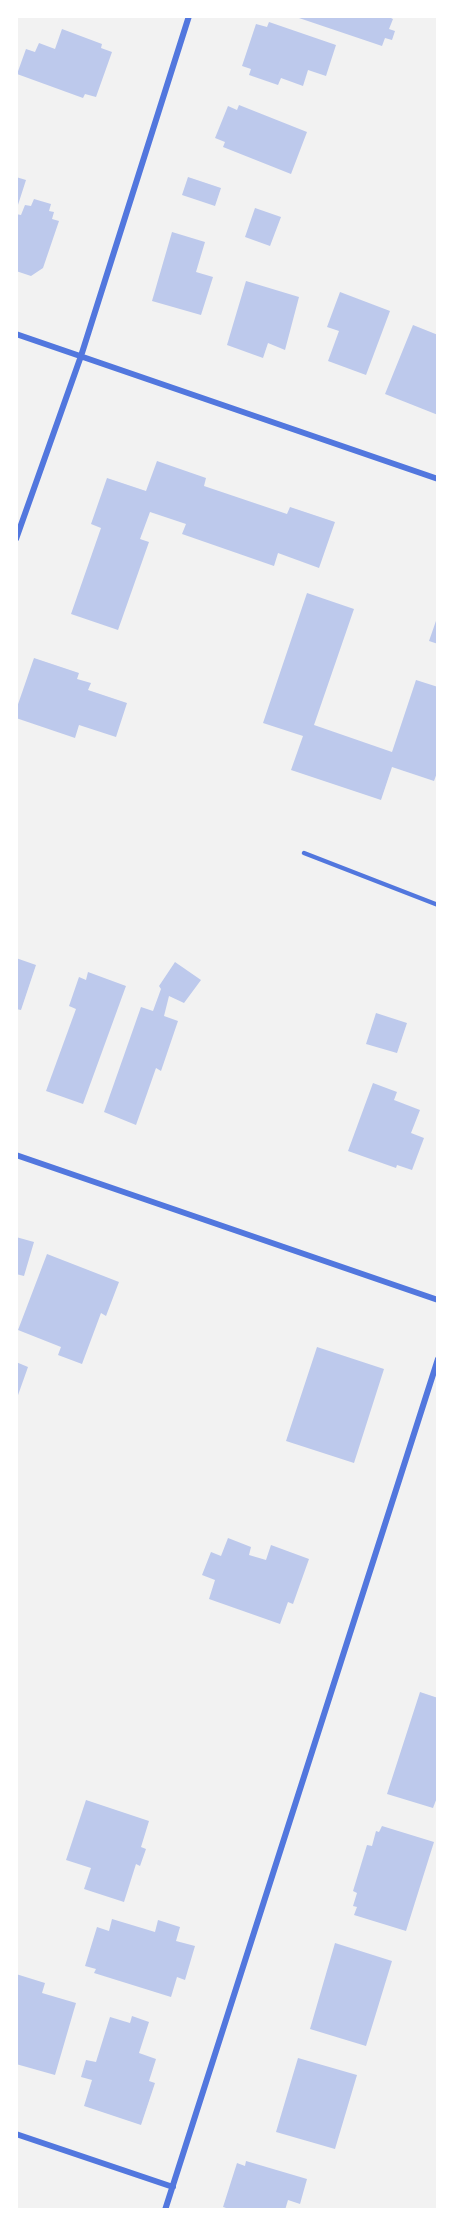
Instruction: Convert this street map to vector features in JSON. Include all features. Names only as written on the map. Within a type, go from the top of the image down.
[{"type":"street","points":[[16,539],[81,356],[189,16]]},
{"type":"street","points":[[16,334],[438,480]]},
{"type":"street","points":[[16,1155],[438,1300]]},
{"type":"street","points":[[165,2210],[438,1359]]},
{"type":"street","points":[[16,2134],[173,2187]]},
{"type":"lane","points":[[304,852],[438,905]]},
{"type":"building","points":[[387,16],[393,19],[389,29],[395,31],[392,40],[385,38],[382,46],[296,17]]},
{"type":"building","points":[[269,22],[336,45],[326,76],[308,70],[303,86],[281,78],[278,85],[249,75],[251,69],[242,66],[256,24],[267,27]]},
{"type":"building","points":[[62,29],[102,44],[101,48],[112,52],[96,97],[85,94],[83,98],[17,74],[26,49],[35,52],[39,43],[55,49]]},
{"type":"building","points":[[239,105],[307,132],[291,174],[223,147],[225,142],[215,138],[228,106],[237,110]]},
{"type":"building","points":[[16,177],[26,180],[17,208],[16,208]]},
{"type":"building","points":[[188,177],[221,188],[215,206],[182,195]]},
{"type":"building","points":[[34,199],[51,204],[49,211],[54,212],[52,219],[59,221],[43,268],[31,276],[16,271],[16,214],[21,215],[25,205],[31,206]]},
{"type":"building","points":[[255,208],[281,217],[270,246],[245,237]]},
{"type":"building","points":[[172,232],[205,242],[196,272],[213,277],[201,315],[152,301]]},
{"type":"building","points":[[246,281],[299,297],[285,350],[268,343],[263,358],[227,345]]},
{"type":"building","points":[[340,292],[390,311],[366,375],[328,361],[339,331],[327,327]]},
{"type":"building","points":[[413,325],[438,335],[438,415],[385,394]]},
{"type":"building","points":[[157,461],[206,478],[204,486],[287,514],[290,507],[335,522],[319,568],[278,553],[274,566],[182,534],[186,524],[150,512],[140,539],[149,542],[118,630],[71,614],[101,528],[91,524],[107,478],[146,491]]},
{"type":"building","points":[[307,593],[354,609],[314,725],[392,752],[416,680],[438,687],[438,770],[434,781],[392,767],[381,800],[291,770],[303,736],[263,723]]},
{"type":"building","points":[[438,618],[438,644],[429,641]]},
{"type":"building","points":[[34,658],[79,673],[77,679],[91,683],[88,690],[127,703],[116,737],[79,725],[75,738],[16,718],[16,710]]},
{"type":"building","points":[[16,958],[36,965],[21,1010],[16,1009]]},
{"type":"building","points":[[175,962],[201,980],[184,1003],[169,996],[164,1016],[178,1021],[161,1071],[156,1068],[136,1125],[104,1112],[141,1007],[153,1011],[161,989],[159,986]]},
{"type":"building","points":[[88,972],[126,986],[83,1104],[46,1091],[76,1009],[69,1006],[79,977],[86,980]]},
{"type":"building","points":[[376,1013],[407,1023],[397,1053],[366,1044]]},
{"type":"building","points":[[373,1083],[397,1092],[394,1100],[420,1110],[411,1133],[424,1138],[412,1170],[397,1165],[396,1168],[348,1151]]},
{"type":"building","points":[[16,1237],[34,1242],[24,1276],[16,1274]]},
{"type":"building","points":[[47,1254],[119,1282],[106,1316],[101,1313],[82,1364],[58,1355],[61,1347],[18,1330]]},
{"type":"building","points":[[317,1347],[384,1369],[354,1463],[286,1441]]},
{"type":"building","points":[[16,1362],[28,1367],[17,1398],[16,1398]]},
{"type":"building","points":[[228,1538],[251,1547],[249,1555],[266,1560],[271,1545],[309,1559],[293,1604],[288,1602],[280,1624],[209,1599],[215,1580],[202,1575],[211,1552],[221,1556]]},
{"type":"building","points":[[420,1692],[438,1698],[438,1795],[433,1808],[387,1794]]},
{"type":"building","points":[[86,1800],[149,1821],[141,1847],[146,1849],[140,1866],[136,1864],[124,1902],[84,1889],[91,1868],[66,1860]]},
{"type":"building","points":[[382,1826],[434,1842],[406,1931],[354,1915],[357,1907],[353,1906],[357,1893],[353,1891],[367,1845],[372,1846],[376,1831],[379,1832]]},
{"type":"building","points":[[112,1919],[155,1932],[158,1920],[180,1927],[176,1941],[195,1946],[185,1980],[177,1977],[171,1997],[94,1973],[96,1969],[85,1966],[97,1927],[109,1931]]},
{"type":"building","points":[[335,1943],[392,1961],[366,2046],[310,2029]]},
{"type":"building","points":[[16,1974],[45,1983],[42,1993],[76,2003],[55,2075],[16,2064]]},
{"type":"building","points":[[132,2016],[149,2022],[139,2053],[156,2059],[149,2081],[155,2083],[141,2125],[84,2106],[92,2080],[81,2077],[86,2060],[96,2062],[110,2017],[130,2023]]},
{"type":"building","points":[[298,2058],[357,2075],[335,2149],[276,2132]]},
{"type":"building","points":[[246,2161],[307,2179],[300,2204],[288,2200],[285,2210],[232,2210],[223,2207],[237,2163],[245,2166]]}]
